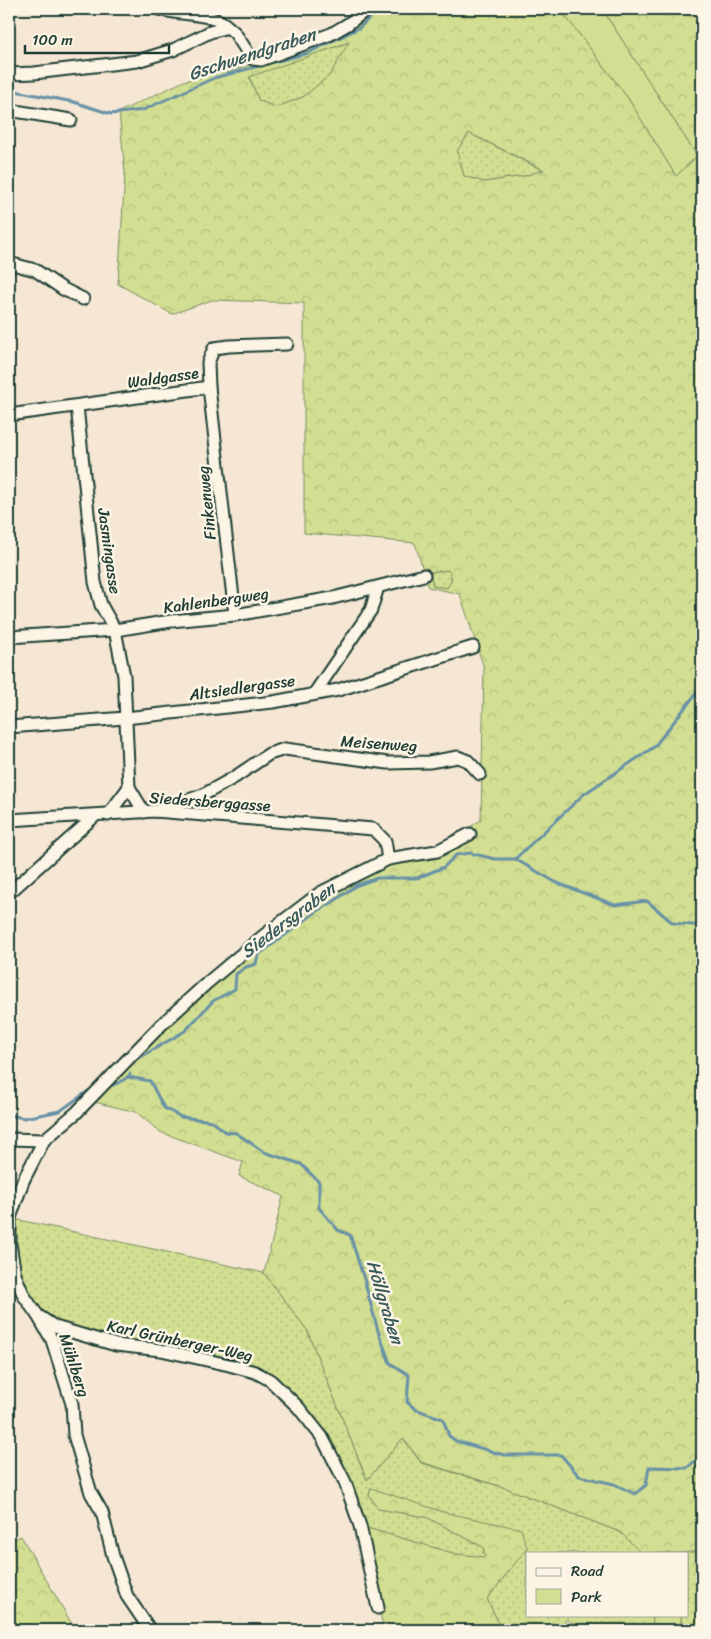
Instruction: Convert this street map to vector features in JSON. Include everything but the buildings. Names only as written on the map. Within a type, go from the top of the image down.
[{"type":"street","points":[[159,9],[223,22],[235,34],[250,56],[253,59],[261,60],[331,34],[367,9]]},
{"type":"street","points":[[9,74],[34,73],[137,61],[173,50],[218,29],[228,27]]},
{"type":"street","points":[[9,110],[71,120]]},
{"type":"street","points":[[9,263],[35,270],[63,289],[84,299]]},
{"type":"street","name":"Waldgasse","points":[[9,415],[209,387],[208,363],[214,348],[287,344]]},
{"type":"street","name":"Finkenweg","points":[[209,387],[234,615]]},
{"type":"street","name":"Jasmingasse","points":[[77,406],[95,582],[101,605],[115,630],[124,676],[129,787],[150,812]]},
{"type":"street","name":"Kahlenbergweg","points":[[9,637],[115,630],[234,615],[333,598],[424,575]]},
{"type":"street","points":[[314,694],[371,610],[378,587]]},
{"type":"street","name":"Altsiedlergasse","points":[[9,727],[125,718],[273,702],[338,690],[473,647]]},
{"type":"street","name":"Meisenweg","points":[[150,812],[203,794],[234,778],[269,754],[285,749],[388,763],[429,762],[458,757],[468,761],[480,774]]},
{"type":"street","points":[[108,815],[129,787]]},
{"type":"street","name":"Siedersberggasse","points":[[9,820],[150,812],[373,829],[385,841],[388,859]]},
{"type":"street","points":[[9,893],[95,816]]},
{"type":"street","points":[[9,1139],[44,1140],[76,1113],[161,1025],[207,983],[262,937],[320,893],[388,859],[437,851],[470,834]]},
{"type":"street","name":"Mühlberg","points":[[44,1140],[22,1181],[10,1218],[10,1244],[15,1275],[24,1296],[52,1340],[72,1404],[74,1435],[91,1493],[102,1512],[113,1556],[126,1596],[150,1630]]},
{"type":"street","name":"Karl Grünberger-Weg","points":[[38,1316],[55,1327],[116,1345],[161,1350],[229,1365],[255,1372],[270,1380],[298,1407],[322,1437],[345,1482],[360,1526],[378,1608]]},
{"type":"green space","points":[[370,9],[560,9],[628,98],[676,176],[697,156],[602,9],[702,9],[702,1551],[640,1552],[620,1532],[506,1488],[421,1462],[403,1438],[367,1480],[307,1330],[264,1273],[283,1196],[239,1176],[243,1162],[160,1132],[136,1112],[90,1101],[187,1003],[320,895],[387,863],[435,849],[481,820],[484,668],[460,594],[428,587],[415,543],[304,533],[304,303],[212,300],[172,314],[118,284],[125,173],[119,112],[184,81],[257,64],[308,47]],"holes":[[[349,42],[330,75],[303,97],[277,107],[259,101],[249,77]],[[469,133],[544,170],[524,176],[484,182],[464,176],[457,151]],[[448,570],[451,579],[447,588],[433,586],[430,572]]]},
{"type":"green space","points":[[560,9],[602,9],[697,156],[676,176],[628,98]]},
{"type":"green space","points":[[350,42],[330,75],[303,97],[277,107],[259,101],[249,76]]},
{"type":"green space","points":[[469,133],[544,171],[484,182],[464,176],[457,151]]},
{"type":"green space","points":[[448,570],[451,579],[447,588],[433,586],[430,572]]},
{"type":"green space","points":[[10,1218],[264,1273],[307,1330],[367,1480],[403,1438],[421,1463],[506,1488],[620,1532],[640,1552],[526,1552],[526,1616],[653,1616],[652,1630],[583,1630],[566,1619],[562,1630],[502,1630],[487,1599],[527,1548],[443,1512],[371,1489],[369,1495],[378,1509],[426,1517],[483,1547],[485,1557],[456,1554],[360,1526],[339,1468],[298,1407],[270,1380],[55,1327],[24,1296]]},
{"type":"green space","points":[[371,1488],[443,1512],[521,1529],[527,1548],[487,1599],[502,1630],[384,1630],[360,1526],[456,1554],[485,1557],[483,1547],[426,1517],[378,1509],[369,1495]]},
{"type":"green space","points":[[21,1536],[73,1626],[87,1630],[10,1630],[9,1542]]},
{"type":"green space","points":[[702,1551],[702,1630],[681,1630],[681,1616],[688,1616],[688,1552],[680,1552]]},
{"type":"green space","points":[[653,1616],[681,1616],[681,1630],[652,1630]]},
{"type":"waterway","name":"Gschwendgraben","points":[[9,90],[74,102],[111,114],[143,110],[214,78],[308,53],[359,28],[379,9]]},
{"type":"waterway","points":[[515,859],[584,794],[654,747],[702,688]]},
{"type":"waterway","name":"Siedersgraben","points":[[139,1058],[185,1031],[213,1001],[235,989],[236,974],[246,967],[256,964],[258,955],[355,886],[377,878],[417,878],[444,867],[456,855],[470,853],[495,859],[515,859],[557,883],[615,905],[647,901],[673,923],[702,926]]},
{"type":"waterway","name":"Siedersgraben","points":[[107,1087],[120,1082],[130,1074]]},
{"type":"waterway","name":"Höllgraben","points":[[128,1077],[150,1081],[164,1108],[181,1117],[212,1121],[225,1132],[236,1133],[264,1152],[301,1164],[319,1182],[319,1208],[338,1230],[350,1235],[378,1331],[390,1363],[409,1375],[407,1402],[415,1409],[443,1419],[449,1436],[456,1441],[504,1455],[561,1455],[579,1476],[614,1484],[635,1494],[646,1485],[649,1467],[687,1468],[699,1457],[702,1457]]},
{"type":"waterway","name":"Siedersgraben","points":[[9,1115],[24,1118],[60,1111],[88,1091],[94,1090]]}]
